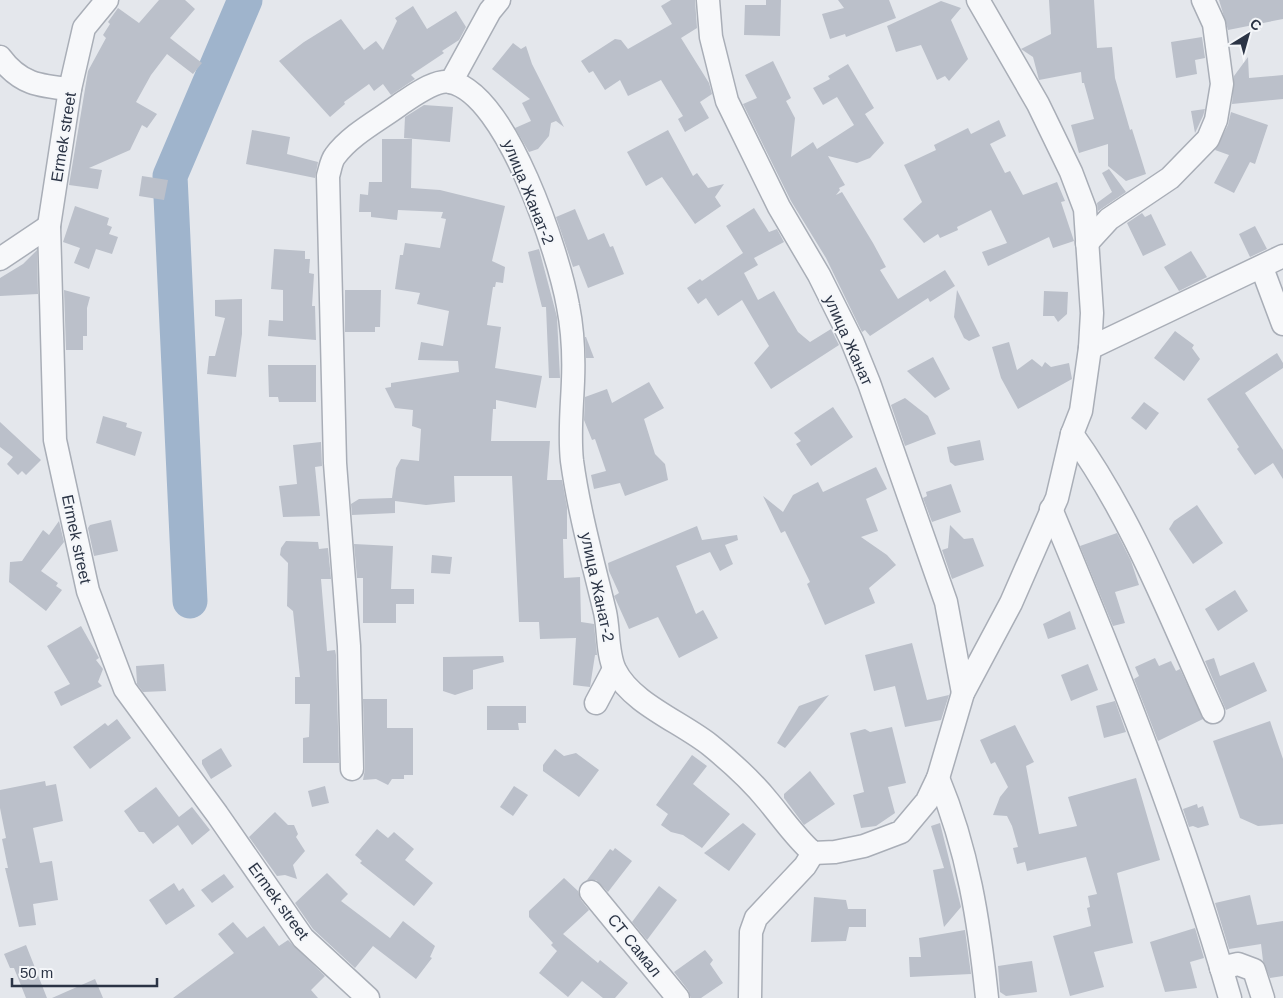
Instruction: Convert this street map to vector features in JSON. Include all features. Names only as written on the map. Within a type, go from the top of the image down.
[{"type":"street","name":"Ermek street","points":[[107,0],[84,28],[70,89],[48,226],[55,440],[88,591],[125,689],[217,814],[303,938],[368,998]]},
{"type":"street","points":[[352,769],[349,646],[335,463],[328,176],[334,157],[360,134],[407,100],[443,82],[452,82],[490,11],[499,0]]},
{"type":"street","name":"улица Жанат","points":[[708,0],[711,38],[726,101],[779,207],[819,275],[852,341],[869,383],[946,602],[963,693]]},
{"type":"street","points":[[750,998],[751,932],[756,918],[805,866],[813,853],[835,852],[864,846],[902,832],[927,801],[938,778],[963,693],[1011,603],[1057,498],[1072,434],[1081,411],[1090,348],[1092,312],[1085,209],[1071,172],[1038,104],[978,0]]},
{"type":"street","points":[[1087,243],[1109,219],[1170,178],[1208,139],[1216,120],[1221,75],[1214,24],[1203,0]]},
{"type":"street","points":[[0,57],[10,72],[35,85],[70,89]]},
{"type":"street","name":"улица Жанат-2","points":[[452,82],[478,99],[492,114],[507,136],[550,238],[561,274],[568,307],[573,347],[570,432],[572,461],[590,556],[606,615],[614,669],[630,690],[648,704],[689,728],[734,765],[768,801],[798,840],[813,853]]},
{"type":"street","points":[[0,259],[48,226]]},
{"type":"street","points":[[1090,348],[1236,277],[1262,268],[1283,256]]},
{"type":"street","points":[[1262,268],[1283,324]]},
{"type":"street","points":[[1072,434],[1100,473],[1134,536],[1213,712]]},
{"type":"street","points":[[1052,509],[1088,598],[1180,841],[1230,998]]},
{"type":"street","points":[[596,702],[614,669]]},
{"type":"street","points":[[938,778],[951,808],[968,867],[981,944],[987,998]]},
{"type":"street","name":"СТ Самал","points":[[591,892],[678,998]]},
{"type":"street","points":[[1221,968],[1238,964],[1254,970],[1263,998]]},
{"type":"building","points":[[159,0],[185,0],[195,9],[170,38],[202,63],[193,74],[167,54],[151,75],[136,102],[157,114],[147,128],[142,125],[130,150],[89,168],[102,170],[98,189],[69,185],[88,71],[106,38],[103,35],[110,24],[108,22],[118,8],[139,23]]},
{"type":"building","points":[[671,0],[695,0],[697,28],[681,38],[709,83],[712,94],[700,102],[709,118],[685,132],[678,119],[683,116],[661,80],[628,96],[620,80],[605,90],[593,71],[589,73],[581,61],[615,39],[621,40],[628,49],[672,24],[661,6]]},
{"type":"building","points":[[766,0],[781,0],[780,36],[744,35],[745,5],[766,5]]},
{"type":"building","points":[[838,0],[889,0],[896,18],[846,37],[845,34],[830,39],[822,14],[844,8]]},
{"type":"building","points":[[1049,0],[1094,0],[1097,48],[1112,47],[1115,78],[1130,130],[1132,129],[1146,174],[1126,181],[1108,166],[1108,144],[1079,153],[1071,125],[1094,119],[1084,83],[1082,83],[1081,72],[1039,80],[1033,57],[1021,49],[1051,34]]},
{"type":"building","points":[[1219,0],[1283,0],[1283,19],[1228,30]]},
{"type":"building","points":[[941,1],[961,8],[951,20],[968,59],[949,81],[945,76],[937,80],[921,45],[896,52],[887,26]]},
{"type":"building","points":[[413,6],[427,29],[456,11],[466,27],[459,40],[442,51],[444,53],[411,75],[415,79],[391,95],[383,84],[374,91],[369,84],[344,102],[345,104],[330,117],[279,61],[304,42],[341,19],[364,50],[376,41],[383,50],[397,21],[395,18]]},
{"type":"building","points":[[1202,37],[1205,58],[1195,60],[1197,74],[1176,78],[1171,42]]},
{"type":"building","points":[[513,43],[521,49],[526,46],[532,64],[564,127],[556,121],[551,123],[549,136],[538,149],[529,152],[515,128],[531,121],[522,103],[530,99],[492,69]]},
{"type":"building","points":[[1248,57],[1249,78],[1283,75],[1283,99],[1232,104],[1234,76]]},
{"type":"building","points":[[773,61],[791,98],[786,101],[795,118],[791,157],[813,142],[817,149],[854,125],[837,97],[823,105],[813,88],[830,79],[828,76],[848,64],[874,108],[865,114],[884,143],[870,158],[857,163],[828,156],[845,185],[839,188],[840,190],[836,195],[842,192],[873,243],[886,267],[880,270],[898,299],[945,270],[955,286],[930,302],[928,298],[870,336],[865,330],[862,332],[826,258],[791,201],[743,104],[757,98],[745,75]]},
{"type":"building","points":[[424,105],[453,107],[450,142],[404,138],[405,117]]},
{"type":"building","points":[[1205,109],[1203,116],[1195,133],[1191,111]]},
{"type":"building","points":[[1231,112],[1268,125],[1255,164],[1250,162],[1234,193],[1214,183],[1229,155],[1215,150],[1228,125]]},
{"type":"building","points":[[999,120],[1006,136],[990,144],[1005,173],[1010,171],[1023,195],[1057,182],[1065,201],[1061,202],[1074,241],[1053,248],[1049,237],[988,266],[982,252],[1007,243],[991,210],[957,227],[958,230],[940,238],[938,234],[924,243],[903,219],[922,202],[904,165],[936,150],[934,145],[968,128],[971,134]]},
{"type":"building","points":[[252,130],[290,137],[287,154],[318,162],[315,178],[246,164]]},
{"type":"building","points":[[668,130],[693,176],[697,173],[708,188],[724,184],[715,197],[721,206],[695,224],[662,177],[646,186],[627,152]]},
{"type":"building","points":[[382,139],[412,139],[411,188],[440,190],[505,206],[492,261],[505,267],[503,283],[496,282],[495,287],[493,287],[487,325],[501,327],[495,368],[542,376],[536,408],[496,400],[496,409],[493,409],[491,441],[550,441],[547,480],[562,480],[567,507],[567,539],[563,539],[564,578],[580,577],[581,622],[594,624],[597,655],[595,655],[590,687],[573,685],[576,638],[540,639],[539,622],[519,622],[512,476],[454,476],[455,502],[426,505],[395,501],[395,513],[352,515],[351,504],[359,499],[392,498],[396,468],[401,459],[419,461],[421,429],[412,426],[413,410],[395,408],[385,388],[391,387],[391,383],[459,372],[458,361],[418,360],[421,342],[443,346],[449,311],[417,304],[420,293],[395,289],[400,255],[403,255],[405,243],[440,248],[446,219],[441,218],[443,212],[398,210],[397,220],[371,217],[371,212],[359,212],[360,194],[368,195],[369,182],[382,182]]},
{"type":"building","points":[[1109,169],[1126,192],[1098,211],[1097,203],[1112,192],[1102,173]]},
{"type":"building","points":[[142,176],[168,180],[164,200],[139,196]]},
{"type":"building","points":[[75,206],[109,218],[107,225],[112,227],[109,234],[118,237],[112,254],[96,249],[89,269],[74,263],[80,248],[63,242]]},
{"type":"building","points":[[754,208],[769,232],[777,229],[784,242],[754,258],[758,265],[744,273],[758,300],[774,291],[798,332],[810,342],[831,329],[839,345],[771,389],[754,363],[769,346],[742,300],[718,316],[706,298],[698,304],[687,288],[700,279],[702,281],[743,253],[726,226]]},
{"type":"building","points":[[575,209],[588,240],[604,233],[610,247],[613,246],[624,274],[588,288],[579,265],[573,267],[556,217]]},
{"type":"building","points":[[1142,213],[1145,217],[1151,214],[1166,245],[1143,256],[1127,223]]},
{"type":"building","points":[[1255,226],[1267,249],[1250,257],[1239,234]]},
{"type":"building","points":[[274,249],[305,251],[305,259],[310,259],[309,273],[314,274],[312,306],[315,306],[316,340],[268,336],[269,320],[283,321],[283,290],[271,289]]},
{"type":"building","points":[[539,249],[557,317],[560,378],[549,378],[546,307],[542,307],[528,252]]},
{"type":"building","points":[[37,250],[38,294],[0,296],[0,278],[23,264]]},
{"type":"building","points":[[1191,251],[1207,277],[1179,291],[1164,267]]},
{"type":"building","points":[[64,290],[90,297],[87,308],[87,336],[83,336],[83,350],[66,350]]},
{"type":"building","points":[[345,290],[381,290],[380,327],[375,327],[375,332],[345,332]]},
{"type":"building","points":[[957,290],[980,336],[969,341],[964,338],[954,317]]},
{"type":"building","points":[[1044,291],[1068,292],[1067,314],[1058,322],[1054,316],[1043,316]]},
{"type":"building","points":[[242,299],[242,334],[236,377],[207,374],[209,356],[215,356],[225,318],[215,316],[215,300]]},
{"type":"building","points":[[1175,331],[1194,345],[1192,348],[1200,359],[1184,381],[1154,358]]},
{"type":"building","points":[[586,337],[594,358],[586,358]]},
{"type":"building","points":[[1009,342],[1017,370],[1032,359],[1042,367],[1045,362],[1051,367],[1069,363],[1072,379],[1018,409],[1001,378],[992,347]]},
{"type":"building","points":[[1277,353],[1283,363],[1283,368],[1245,393],[1283,450],[1283,479],[1273,463],[1255,475],[1207,399]]},
{"type":"building","points":[[933,357],[950,389],[935,398],[907,371]]},
{"type":"building","points":[[268,365],[316,365],[316,402],[279,402],[278,397],[269,397]]},
{"type":"building","points":[[649,382],[664,408],[644,419],[655,454],[665,464],[668,480],[625,496],[620,483],[594,489],[591,475],[606,471],[595,439],[592,440],[584,420],[585,397],[607,389],[612,403]]},
{"type":"building","points":[[905,398],[928,416],[936,434],[905,446],[891,405]]},
{"type":"building","points":[[1144,402],[1159,413],[1146,430],[1131,418]]},
{"type":"building","points":[[833,407],[853,437],[811,466],[796,444],[801,441],[794,433]]},
{"type":"building","points":[[103,416],[127,423],[126,427],[142,432],[135,456],[96,443]]},
{"type":"building","points":[[0,422],[41,460],[26,475],[22,471],[18,475],[7,464],[13,457],[0,447]]},
{"type":"building","points":[[980,440],[984,460],[955,466],[950,462],[947,447]]},
{"type":"building","points":[[321,442],[322,466],[315,467],[320,516],[283,517],[279,486],[297,484],[293,445]]},
{"type":"building","points":[[876,467],[887,489],[866,499],[878,531],[861,537],[887,555],[896,565],[869,588],[875,603],[825,625],[807,584],[810,582],[785,531],[781,533],[763,496],[783,512],[793,495],[818,482],[823,492]]},
{"type":"building","points":[[951,484],[961,512],[932,522],[923,498],[927,496],[926,492]]},
{"type":"building","points":[[1197,505],[1223,543],[1193,564],[1169,529],[1174,521]]},
{"type":"building","points":[[111,520],[118,551],[94,556],[88,528],[90,525]]},
{"type":"building","points":[[59,521],[64,542],[41,571],[58,583],[56,586],[62,590],[46,611],[9,582],[10,562],[22,561],[43,530],[49,535]]},
{"type":"building","points":[[950,525],[964,539],[973,538],[984,566],[952,579],[942,550],[948,548]]},
{"type":"building","points":[[697,526],[702,540],[737,535],[738,540],[725,545],[733,564],[720,571],[710,552],[676,566],[696,614],[703,610],[718,638],[679,658],[658,617],[629,629],[614,596],[619,593],[609,571],[608,563]]},
{"type":"building","points":[[1117,533],[1131,561],[1139,585],[1115,592],[1125,623],[1113,626],[1080,546]]},
{"type":"building","points":[[286,541],[318,542],[319,549],[328,548],[331,579],[321,579],[327,651],[335,650],[336,655],[339,763],[303,763],[303,738],[309,737],[310,704],[295,704],[295,677],[300,677],[293,611],[287,606],[288,563],[280,555],[281,548]]},
{"type":"building","points":[[354,544],[393,546],[391,589],[414,589],[414,604],[396,604],[396,623],[363,623],[363,578],[357,578]]},
{"type":"building","points":[[432,555],[452,557],[450,574],[431,573]]},
{"type":"building","points":[[1235,590],[1248,611],[1218,631],[1205,609]]},
{"type":"building","points":[[1070,611],[1076,629],[1048,639],[1043,624]]},
{"type":"building","points":[[81,626],[99,658],[96,660],[103,669],[98,682],[102,686],[61,706],[54,692],[70,684],[47,646]]},
{"type":"building","points":[[912,643],[927,700],[949,695],[941,720],[905,727],[895,686],[874,691],[865,655]]},
{"type":"building","points":[[503,656],[504,662],[473,670],[473,689],[455,695],[443,691],[443,657]]},
{"type":"building","points":[[1155,658],[1159,666],[1171,661],[1176,671],[1180,669],[1203,719],[1158,741],[1134,679],[1139,676],[1135,667]]},
{"type":"building","points":[[1214,658],[1220,676],[1254,662],[1267,691],[1226,710],[1205,661]]},
{"type":"building","points":[[164,664],[166,691],[143,692],[137,684],[136,666]]},
{"type":"building","points":[[1088,664],[1098,690],[1071,701],[1061,675]]},
{"type":"building","points":[[829,695],[785,748],[777,743],[799,706]]},
{"type":"building","points":[[363,699],[387,699],[387,728],[413,728],[413,775],[404,775],[404,779],[392,779],[388,785],[376,779],[363,780],[365,769]]},
{"type":"building","points":[[1115,701],[1126,732],[1104,738],[1096,706]]},
{"type":"building","points":[[487,706],[526,706],[526,723],[518,723],[519,730],[487,730]]},
{"type":"building","points":[[117,719],[131,738],[90,769],[73,747],[105,723],[108,726]]},
{"type":"building","points":[[1270,721],[1283,759],[1283,824],[1258,826],[1240,818],[1213,741]]},
{"type":"building","points":[[1015,725],[1034,762],[1026,766],[1039,834],[1077,826],[1068,797],[1136,778],[1160,860],[1117,873],[1133,943],[1094,952],[1104,987],[1070,996],[1053,936],[1091,926],[1087,908],[1090,907],[1088,896],[1097,894],[1086,857],[1027,871],[1025,862],[1017,864],[1013,848],[1018,847],[1007,816],[993,815],[1000,797],[1008,787],[995,762],[991,764],[980,740]]},
{"type":"building","points":[[892,727],[906,783],[888,787],[895,813],[876,826],[861,828],[853,795],[864,792],[850,733],[865,729],[870,732]]},
{"type":"building","points":[[221,748],[232,766],[211,779],[202,764],[202,760]]},
{"type":"building","points":[[555,749],[564,756],[576,753],[599,770],[579,797],[543,771],[543,765]]},
{"type":"building","points":[[692,755],[707,766],[693,784],[730,814],[702,848],[683,835],[671,832],[661,825],[668,814],[656,805]]},
{"type":"building","points":[[810,771],[835,804],[804,825],[784,798],[784,794]]},
{"type":"building","points":[[45,781],[46,786],[56,784],[63,821],[33,828],[40,863],[52,861],[58,900],[33,904],[36,925],[19,927],[5,868],[8,868],[2,839],[6,838],[0,808],[0,790]]},
{"type":"building","points":[[325,786],[329,803],[312,807],[308,791]]},
{"type":"building","points":[[514,786],[528,795],[513,816],[500,807]]},
{"type":"building","points":[[156,787],[179,817],[192,807],[210,830],[192,845],[178,825],[153,844],[144,832],[139,832],[124,811]]},
{"type":"building","points":[[1197,804],[1198,808],[1203,806],[1209,825],[1198,828],[1189,827],[1183,809]]},
{"type":"building","points":[[275,812],[288,825],[294,825],[298,834],[296,837],[305,851],[293,865],[297,879],[285,875],[277,876],[249,837]]},
{"type":"building","points":[[743,823],[756,834],[729,871],[704,853]]},
{"type":"building","points":[[940,823],[961,907],[944,927],[933,870],[944,868],[931,826]]},
{"type":"building","points":[[377,829],[388,838],[394,832],[414,849],[405,860],[433,883],[414,906],[360,863],[362,861],[355,855]]},
{"type":"building","points":[[615,848],[632,861],[608,892],[596,880],[587,880],[610,849],[613,851]]},
{"type":"building","points":[[327,873],[348,894],[341,901],[390,938],[403,921],[435,946],[430,957],[432,958],[416,979],[373,946],[355,968],[313,929],[295,903]]},
{"type":"building","points":[[224,874],[234,887],[212,903],[201,890]]},
{"type":"building","points":[[564,878],[578,891],[581,900],[589,910],[563,934],[598,963],[600,960],[628,983],[615,998],[603,998],[582,981],[568,997],[539,973],[557,951],[551,945],[553,943],[529,917],[529,911]]},
{"type":"building","points":[[174,883],[179,891],[183,888],[195,906],[166,925],[149,900]]},
{"type":"building","points":[[659,886],[677,900],[647,940],[632,922]]},
{"type":"building","points":[[1250,895],[1257,925],[1283,921],[1283,976],[1270,978],[1263,961],[1261,944],[1229,949],[1215,903]]},
{"type":"building","points":[[814,897],[846,900],[848,909],[866,909],[866,927],[849,927],[846,941],[811,942]]},
{"type":"building","points":[[233,922],[247,938],[264,926],[279,946],[288,940],[325,976],[311,990],[318,998],[173,998],[234,953],[218,934]]},
{"type":"building","points":[[1195,928],[1204,958],[1190,962],[1197,988],[1165,992],[1150,942]]},
{"type":"building","points":[[965,930],[971,974],[910,977],[909,957],[921,957],[919,938]]},
{"type":"building","points":[[26,945],[47,998],[26,998],[14,968],[10,968],[4,954]]},
{"type":"building","points":[[705,950],[713,960],[710,964],[723,983],[701,998],[691,998],[688,990],[674,972]]},
{"type":"building","points":[[1032,961],[1037,992],[1006,996],[1000,992],[998,966]]},
{"type":"building","points":[[95,979],[103,998],[52,998]]},
{"type":"waterway","points":[[190,601],[170,176],[245,0]]}]
